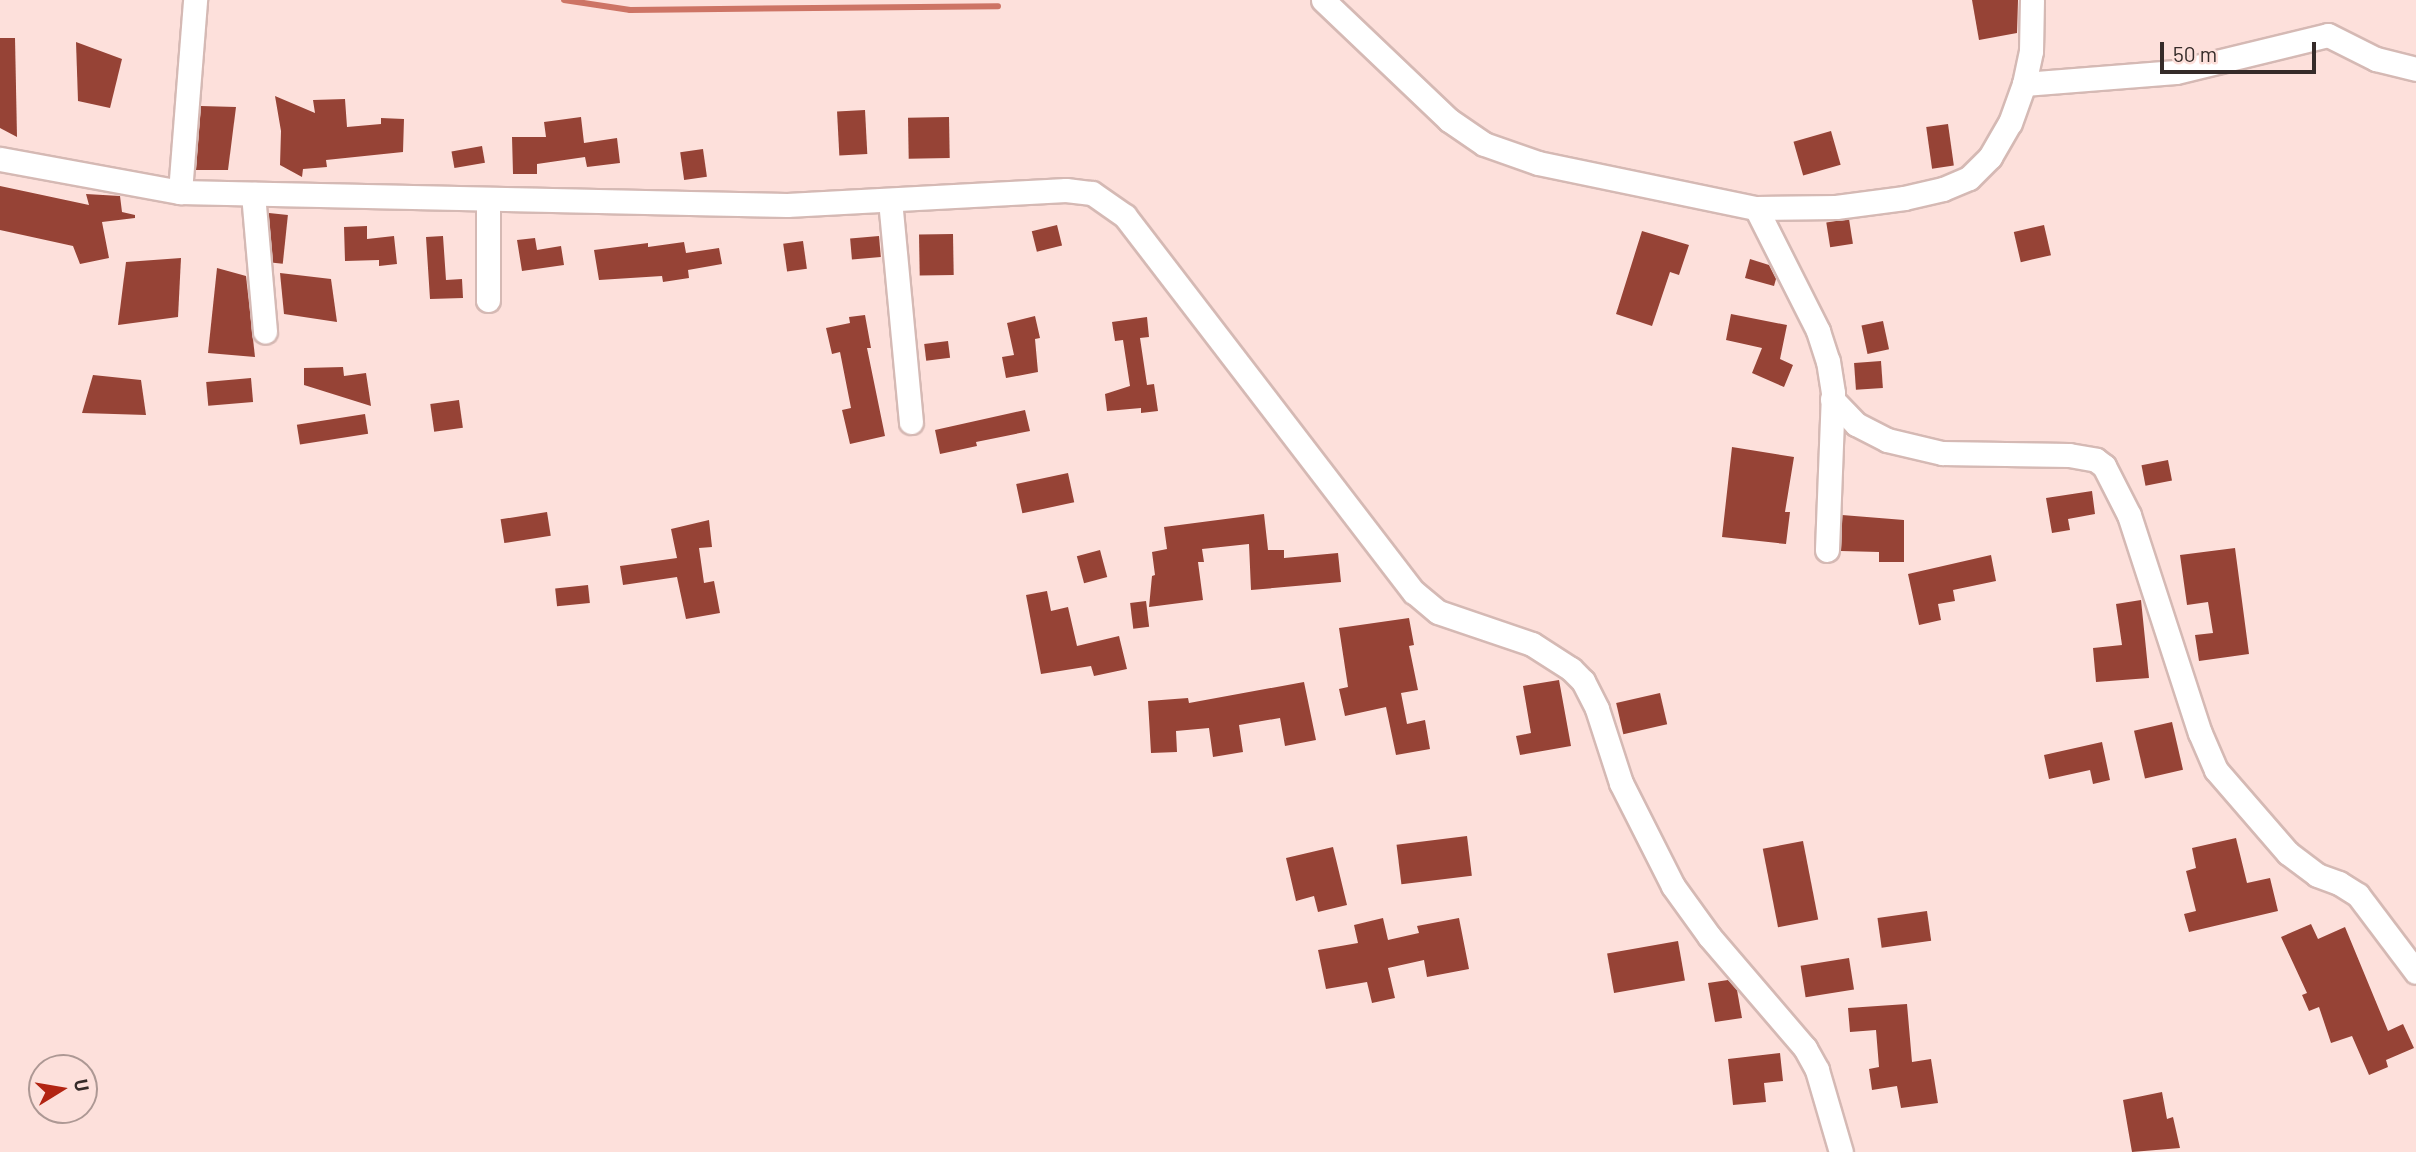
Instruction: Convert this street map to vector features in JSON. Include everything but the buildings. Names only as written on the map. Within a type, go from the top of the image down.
[{"type":"street","points":[[180,192],[195,0]]},
{"type":"street","points":[[1323,0],[1449,120],[1484,144],[1538,163],[1756,208],[1836,207],[1904,198],[1943,189],[1969,178],[1990,157],[2010,123],[2024,84],[2031,51],[2032,0]]},
{"type":"street","points":[[2024,84],[2176,72],[2328,35],[2376,59],[2416,69]]},
{"type":"street","points":[[0,159],[180,192],[787,205],[1066,190],[1092,193],[1125,216],[1414,592],[1438,612],[1532,644],[1571,669],[1583,681],[1597,709],[1621,783],[1673,886],[1709,936],[1805,1048],[1816,1070],[1841,1152]]},
{"type":"street","points":[[253,194],[265,331]]},
{"type":"street","points":[[488,200],[488,300]]},
{"type":"street","points":[[890,200],[911,422]]},
{"type":"street","points":[[1756,208],[1818,331],[1828,361],[1832,399],[1827,550]]},
{"type":"street","points":[[1832,399],[1856,424],[1886,440],[1942,453],[2069,455],[2096,460],[2104,466],[2129,515],[2200,733],[2216,770],[2288,853],[2318,875],[2339,883],[2358,895],[2416,972]]},
{"type":"waterway","points":[[564,0],[630,10],[998,6]]}]
